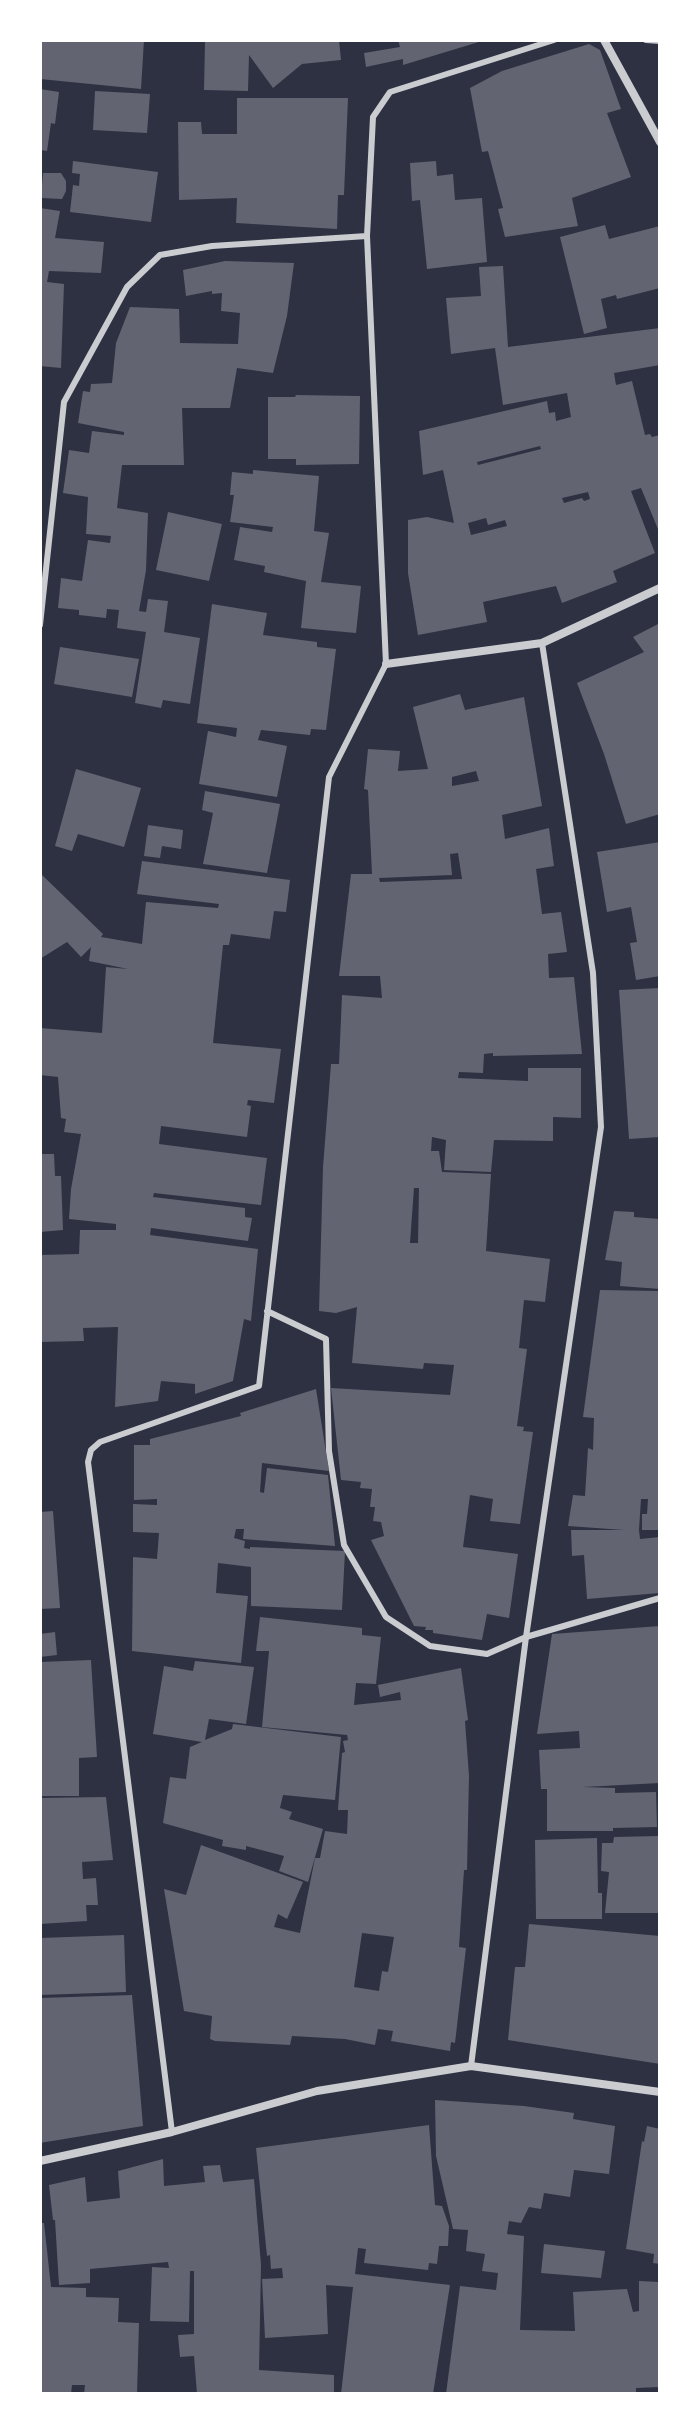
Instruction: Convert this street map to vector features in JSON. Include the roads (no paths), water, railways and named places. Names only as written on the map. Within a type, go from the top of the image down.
[{"type":"street","points":[[604,40],[660,142]]},
{"type":"street","points":[[386,664],[542,643],[660,588]]},
{"type":"street","points":[[40,2161],[172,2132],[317,2091],[471,2066],[660,2092]]},
{"type":"lane","points":[[172,2132],[88,1462],[91,1450],[100,1442],[259,1386],[329,777],[386,664],[367,236],[373,117],[390,92],[554,40]]},
{"type":"lane","points":[[646,40],[660,41]]},
{"type":"lane","points":[[40,625],[64,402],[127,287],[160,255],[212,246],[367,236]]},
{"type":"lane","points":[[471,2066],[526,1637],[601,1127],[593,973],[542,643]]},
{"type":"lane","points":[[267,1311],[326,1339],[329,1451],[344,1545],[386,1617],[430,1646],[487,1654],[526,1637],[660,1598]]}]
